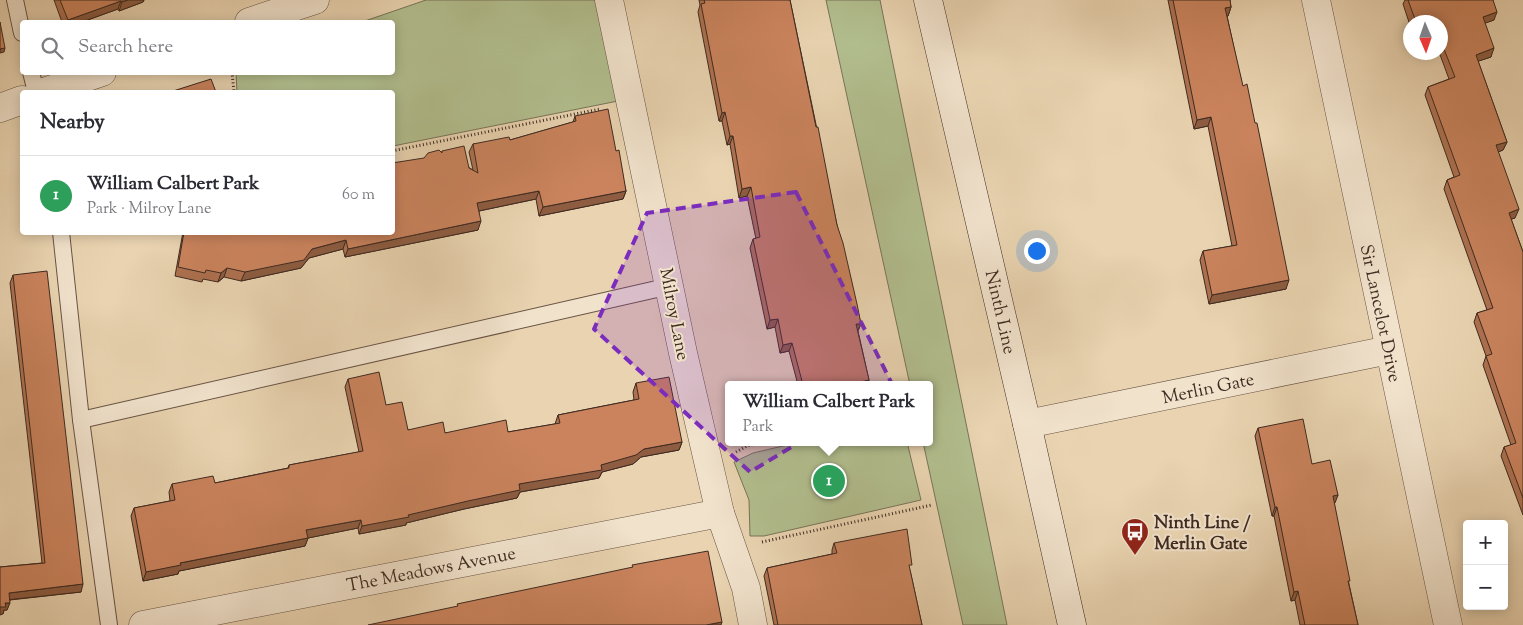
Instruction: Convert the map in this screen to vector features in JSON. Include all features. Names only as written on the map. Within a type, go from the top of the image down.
[{"type":"street","points":[[255,20],[314,0]]},
{"type":"street","name":"Milroy Lane","points":[[609,0],[683,353],[720,513],[746,588],[753,625]]},
{"type":"street","name":"Ninth Line","points":[[928,0],[1072,625]]},
{"type":"street","name":"Sir Lancelot Drive","points":[[1316,0],[1448,625]]},
{"type":"street","points":[[50,90],[93,75]]},
{"type":"street","points":[[0,108],[20,101]]},
{"type":"street","name":"Merlin Gate","points":[[1027,424],[1389,350]]},
{"type":"street","name":"The Meadows Avenue","points":[[143,625],[720,513]]},
{"type":"lane","points":[[15,0],[20,24]]},
{"type":"lane","points":[[32,75],[36,90]]},
{"type":"lane","points":[[60,235],[81,420],[109,625]]},
{"type":"lane","points":[[81,420],[670,286]]},
{"type":"path","points":[[232,75],[234,90]]},
{"type":"path","points":[[395,150],[630,103]]},
{"type":"path","points":[[731,546],[769,541],[932,504]]},
{"type":"highlighted area","points":[[796,192],[893,386],[750,472],[594,329],[647,213]]},
{"type":"green space","points":[[426,0],[596,0],[618,101],[395,146],[395,90],[237,90],[236,75],[395,75],[395,20],[368,20]]},
{"type":"green space","points":[[826,0],[880,0],[1007,625],[963,625],[924,446],[933,446],[933,381],[909,381]]},
{"type":"green space","points":[[783,446],[908,446],[921,500],[764,536],[750,536],[749,500],[734,462],[753,453]]},
{"type":"building","points":[[60,0],[128,0],[68,20]]},
{"type":"building","points":[[704,0],[790,0],[837,225],[857,304],[861,324],[856,324],[869,380],[802,381],[792,343],[783,345],[778,319],[770,320],[753,239],[760,237],[751,187],[742,189],[733,136],[730,136],[725,112],[722,113],[701,4],[705,3]]},
{"type":"building","points":[[1173,0],[1230,0],[1231,7],[1225,8],[1243,86],[1247,84],[1255,123],[1257,123],[1289,280],[1212,295],[1203,251],[1237,245],[1211,117],[1197,120]]},
{"type":"building","points":[[1408,0],[1493,0],[1497,12],[1483,17],[1494,48],[1476,55],[1507,142],[1496,145],[1519,209],[1509,213],[1523,252],[1523,498],[1504,447],[1516,443],[1486,356],[1492,354],[1477,313],[1493,308],[1447,180],[1460,175],[1428,87],[1455,77],[1448,59],[1448,15],[1413,15]]},
{"type":"building","points":[[0,22],[5,48],[0,49]]},
{"type":"building","points":[[211,79],[215,90],[176,90]]},
{"type":"building","points":[[608,109],[616,151],[619,150],[626,191],[543,207],[539,191],[477,203],[481,221],[348,249],[346,240],[312,249],[304,260],[245,272],[227,268],[221,273],[206,270],[205,273],[178,267],[183,235],[395,235],[395,163],[424,158],[428,153],[439,150],[442,153],[442,151],[464,146],[469,168],[478,173],[473,144],[509,137],[510,140],[576,121],[575,116]]},
{"type":"building","points":[[47,271],[83,584],[9,593],[10,603],[5,603],[6,607],[0,607],[0,567],[45,563],[13,275]]},
{"type":"building","points":[[379,372],[386,405],[402,402],[408,430],[443,422],[445,433],[506,420],[508,432],[560,423],[558,415],[639,399],[636,383],[669,377],[682,442],[644,449],[636,455],[601,465],[602,470],[519,484],[520,490],[408,515],[409,517],[362,526],[361,520],[306,530],[308,538],[180,563],[181,565],[146,572],[134,508],[175,500],[172,484],[213,476],[215,483],[289,468],[289,465],[363,451],[348,379]]},
{"type":"building","points":[[1303,419],[1312,464],[1330,460],[1338,495],[1333,496],[1358,625],[1305,625],[1298,591],[1294,592],[1277,507],[1275,507],[1258,428]]},
{"type":"building","points":[[907,529],[912,565],[909,565],[922,625],[778,625],[767,568],[837,553],[834,543]]},
{"type":"building","points":[[708,551],[722,622],[706,625],[368,625],[633,567],[632,565]]},
{"type":"place","name":"William Calbert Park","points":[[829,481]]},
{"type":"place","name":"Ninth Line / Merlin Gate","points":[[1135,556]]}]
